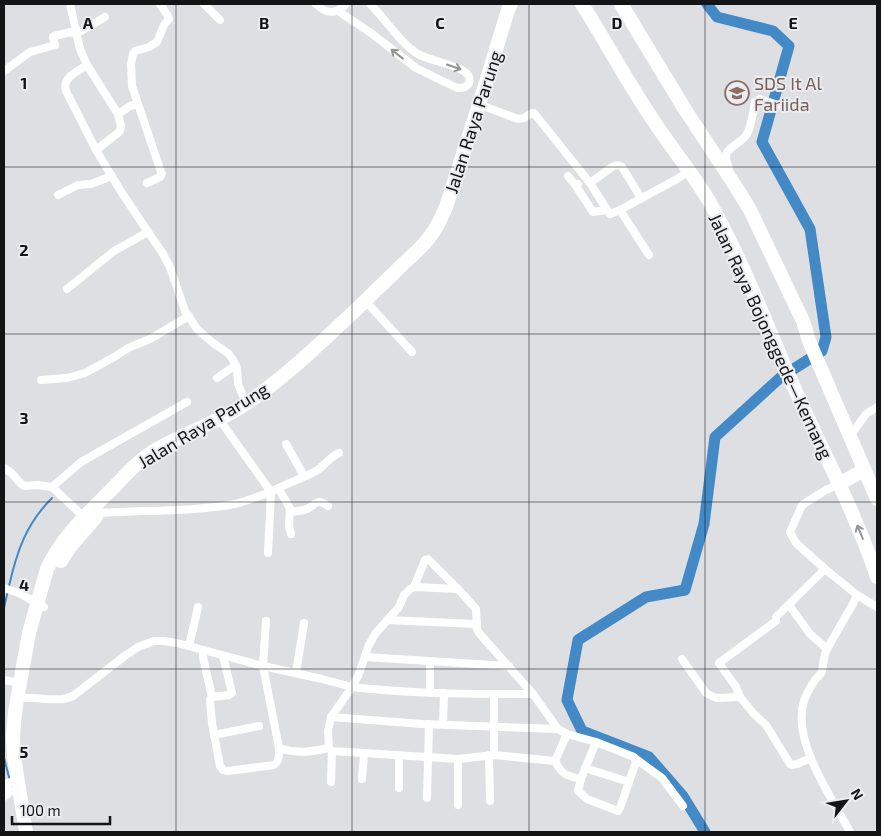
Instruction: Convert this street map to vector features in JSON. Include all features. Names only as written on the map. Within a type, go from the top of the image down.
[{"type":"highway","name":"Jalan Raya Parung","points":[[33,832],[20,758],[19,735],[47,569],[51,560],[64,540],[84,517],[146,456],[160,447],[243,415],[282,386],[307,366],[424,254],[437,239],[451,211],[466,172],[486,108],[503,26],[511,4]]},
{"type":"highway","name":"Jalan Raya Parung","points":[[26,832],[12,782],[15,712],[29,633],[59,564],[70,547],[115,496],[143,470],[222,423],[277,380],[306,356],[419,250],[431,236],[446,207],[519,4]]},
{"type":"highway","name":"Jalan Raya Bojonggede—Kemang","points":[[582,4],[653,120],[690,170],[734,249],[797,394],[839,484],[871,558],[877,577]]},
{"type":"highway","name":"Jalan Raya Bojonggede—Kemang","points":[[621,4],[684,108],[736,187],[758,227],[803,321],[809,341],[877,498]]},
{"type":"highway","points":[[839,484],[864,470]]},
{"type":"street","points":[[70,4],[80,49],[87,65],[118,114],[121,126],[120,131],[96,150]]},
{"type":"street","points":[[147,183],[160,177],[162,174],[132,86],[131,64],[133,54],[137,50],[155,44],[159,39],[164,24],[169,18],[160,4]]},
{"type":"street","points":[[204,4],[220,20]]},
{"type":"street","points":[[316,4],[322,10],[330,12],[338,11],[346,4]]},
{"type":"street","points":[[338,11],[371,33],[416,68],[457,88],[467,86],[469,81],[468,74],[463,70],[421,56],[413,51],[370,4]]},
{"type":"street","points":[[4,71],[30,52],[55,45],[54,36],[71,32],[76,34],[105,17]]},
{"type":"street","points":[[416,68],[421,56]]},
{"type":"street","points":[[87,65],[67,79],[65,88],[96,150],[128,204],[162,252],[170,268],[185,311],[197,329],[228,353],[237,367],[238,384],[246,403]]},
{"type":"street","points":[[469,81],[488,91]]},
{"type":"street","points":[[726,172],[729,168],[726,154],[746,136],[750,128],[755,102],[760,99],[784,107]]},
{"type":"street","points":[[118,114],[130,106],[138,104]]},
{"type":"street","points":[[486,108],[518,120],[534,113],[588,181],[610,214],[690,170]]},
{"type":"street","points":[[576,186],[615,165],[620,165],[641,198]]},
{"type":"street","points":[[58,195],[78,186],[91,184],[112,176]]},
{"type":"street","points":[[568,176],[593,212],[606,210]]},
{"type":"street","points":[[620,210],[649,255]]},
{"type":"street","points":[[67,289],[114,251],[148,232]]},
{"type":"street","points":[[370,306],[412,352]]},
{"type":"street","points":[[41,380],[67,378],[86,373],[128,348],[150,339],[189,316]]},
{"type":"street","points":[[217,378],[237,367]]},
{"type":"street","points":[[55,490],[81,462],[187,402]]},
{"type":"street","points":[[850,436],[866,414],[877,407]]},
{"type":"street","points":[[222,423],[290,508],[289,526],[291,534]]},
{"type":"street","points":[[286,444],[304,476]]},
{"type":"street","points":[[100,513],[221,506],[248,500],[318,470],[339,453]]},
{"type":"street","points":[[4,468],[13,474],[24,486],[38,485],[55,490],[84,517]]},
{"type":"street","points":[[839,484],[802,505],[790,532],[796,543],[857,595],[877,607]]},
{"type":"street","points":[[268,553],[275,490]]},
{"type":"street","points":[[290,512],[307,509],[316,502],[322,502],[328,506]]},
{"type":"street","points":[[331,782],[328,731],[331,717],[359,674],[368,647],[375,634],[394,614],[406,592],[414,586],[425,560],[428,559],[476,609],[476,624],[479,633],[533,694],[558,729],[567,734],[632,755],[662,778],[683,806]]},
{"type":"street","points":[[811,758],[791,765],[766,725],[740,697],[736,687],[719,663],[776,621],[776,617],[825,568]]},
{"type":"street","points":[[414,586],[458,589]]},
{"type":"street","points":[[7,589],[41,604]]},
{"type":"street","points":[[850,832],[811,758],[803,732],[801,713],[804,700],[822,672],[824,655],[857,595]]},
{"type":"street","points":[[788,606],[810,634],[827,649]]},
{"type":"street","points":[[189,646],[198,607]]},
{"type":"street","points":[[387,620],[476,624]]},
{"type":"street","points":[[204,650],[203,657],[212,697],[210,700],[214,735],[220,766],[223,770],[228,771],[274,764],[279,758],[279,748],[263,666],[266,622]]},
{"type":"street","points":[[296,673],[304,622]]},
{"type":"street","points":[[24,698],[60,700],[73,696],[126,655],[145,644],[163,641],[352,687],[430,693],[533,694]]},
{"type":"street","points":[[212,697],[232,693],[224,656]]},
{"type":"street","points":[[365,657],[509,666]]},
{"type":"street","points":[[682,660],[706,692],[716,698],[740,697]]},
{"type":"street","points":[[430,662],[430,693]]},
{"type":"street","points":[[4,680],[20,683]]},
{"type":"street","points":[[443,724],[444,693]]},
{"type":"street","points":[[490,801],[494,694]]},
{"type":"street","points":[[331,717],[429,724],[558,729]]},
{"type":"street","points":[[427,798],[429,724]]},
{"type":"street","points":[[214,735],[259,726]]},
{"type":"street","points":[[555,761],[567,734]]},
{"type":"street","points":[[596,742],[578,789],[587,799],[616,811],[620,809],[636,759]]},
{"type":"street","points":[[279,748],[308,752],[330,750],[364,754],[458,759],[492,755],[555,761]]},
{"type":"street","points":[[362,779],[364,754]]},
{"type":"street","points":[[398,788],[399,756]]},
{"type":"street","points":[[458,759],[458,805]]},
{"type":"street","points":[[555,761],[562,773],[581,779]]},
{"type":"street","points":[[585,768],[629,782]]},
{"type":"street","points":[[4,797],[9,793],[6,785],[12,782]]},
{"type":"waterway","points":[[705,832],[683,796],[649,757],[582,731],[567,700],[578,640],[646,597],[685,590],[704,524],[715,437],[781,377],[822,351],[826,337],[810,229],[762,142],[789,46],[773,31],[717,17],[707,4]]},
{"type":"waterway","points":[[9,586],[15,561],[29,528],[52,498]]},
{"type":"waterway","points":[[4,608],[8,590]]},
{"type":"waterway","points":[[4,758],[10,781]]},
{"type":"place","name":"SDS It Al Fariida","points":[[737,93]]}]
